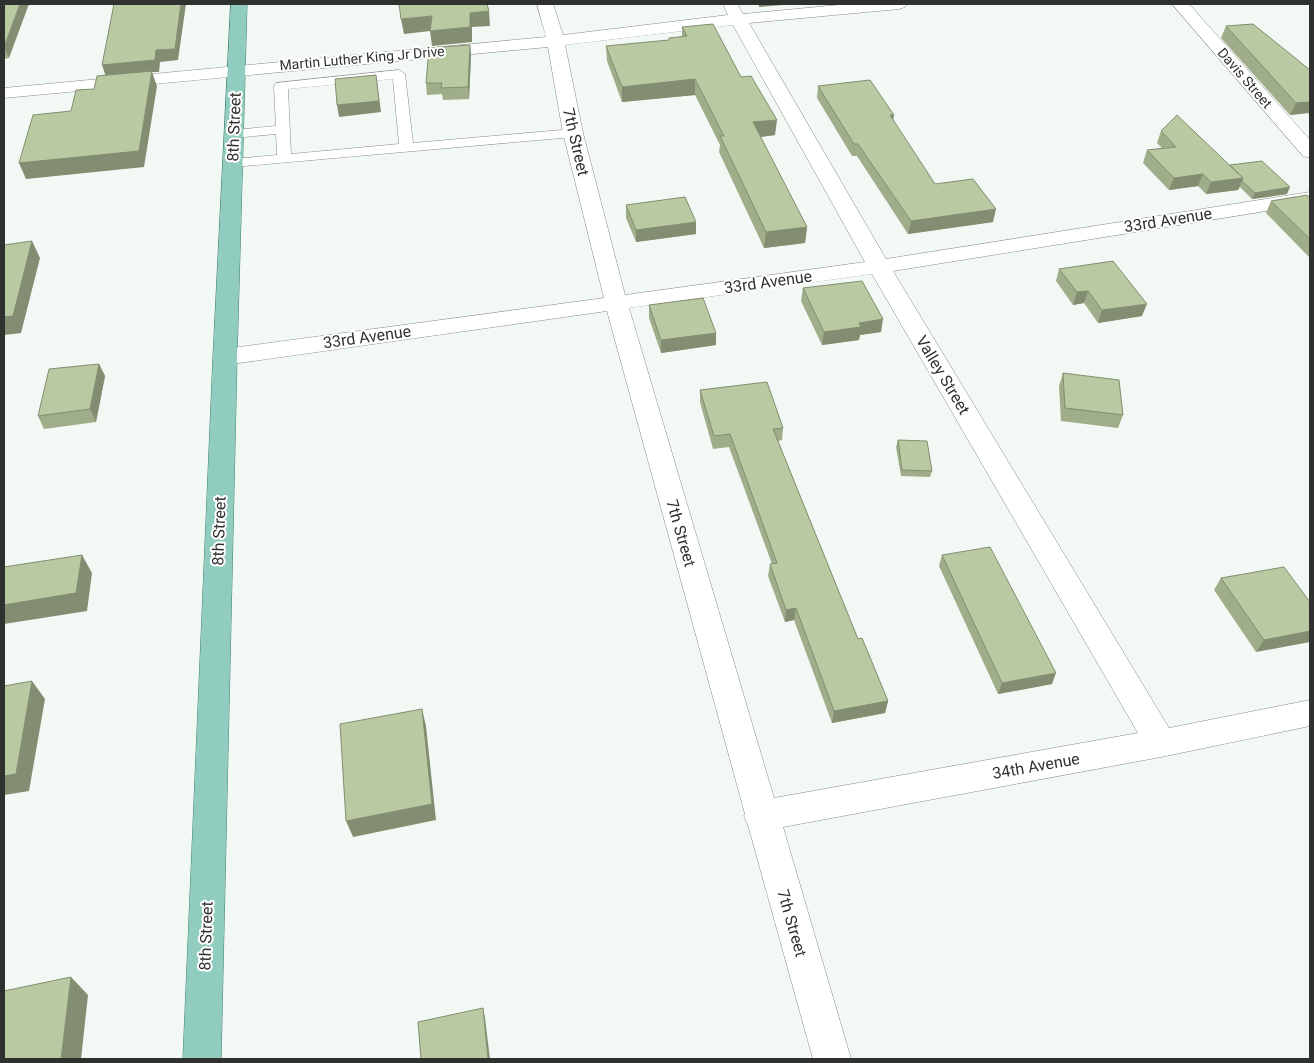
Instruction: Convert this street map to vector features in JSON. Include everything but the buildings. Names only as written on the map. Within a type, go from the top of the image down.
[{"type":"main road","name":"8th Street","points":[[202,1059],[225,357],[239,4]]},
{"type":"street","name":"7th Street","points":[[545,4],[556,41],[573,133],[616,302],[761,816],[832,1059]]},
{"type":"street","name":"Martin Luther King Jr Drive","points":[[4,93],[556,41],[734,12],[899,4]]},
{"type":"street","name":"Davis Street","points":[[1180,4],[1310,152]]},
{"type":"street","name":"Valley Street","points":[[734,12],[879,267],[1161,743]]},
{"type":"street","name":"33rd Avenue","points":[[225,357],[879,267],[1310,198]]},
{"type":"street","name":"34th Avenue","points":[[761,816],[1310,714]]},
{"type":"lane","points":[[396,55],[406,148]]},
{"type":"lane","points":[[297,64],[298,84]]},
{"type":"lane","points":[[284,158],[281,86],[399,74]]},
{"type":"lane","points":[[298,84],[306,90],[385,81],[386,90]]},
{"type":"lane","points":[[389,108],[391,126],[404,128]]},
{"type":"lane","points":[[234,134],[283,129]]},
{"type":"lane","points":[[233,163],[573,133]]}]
